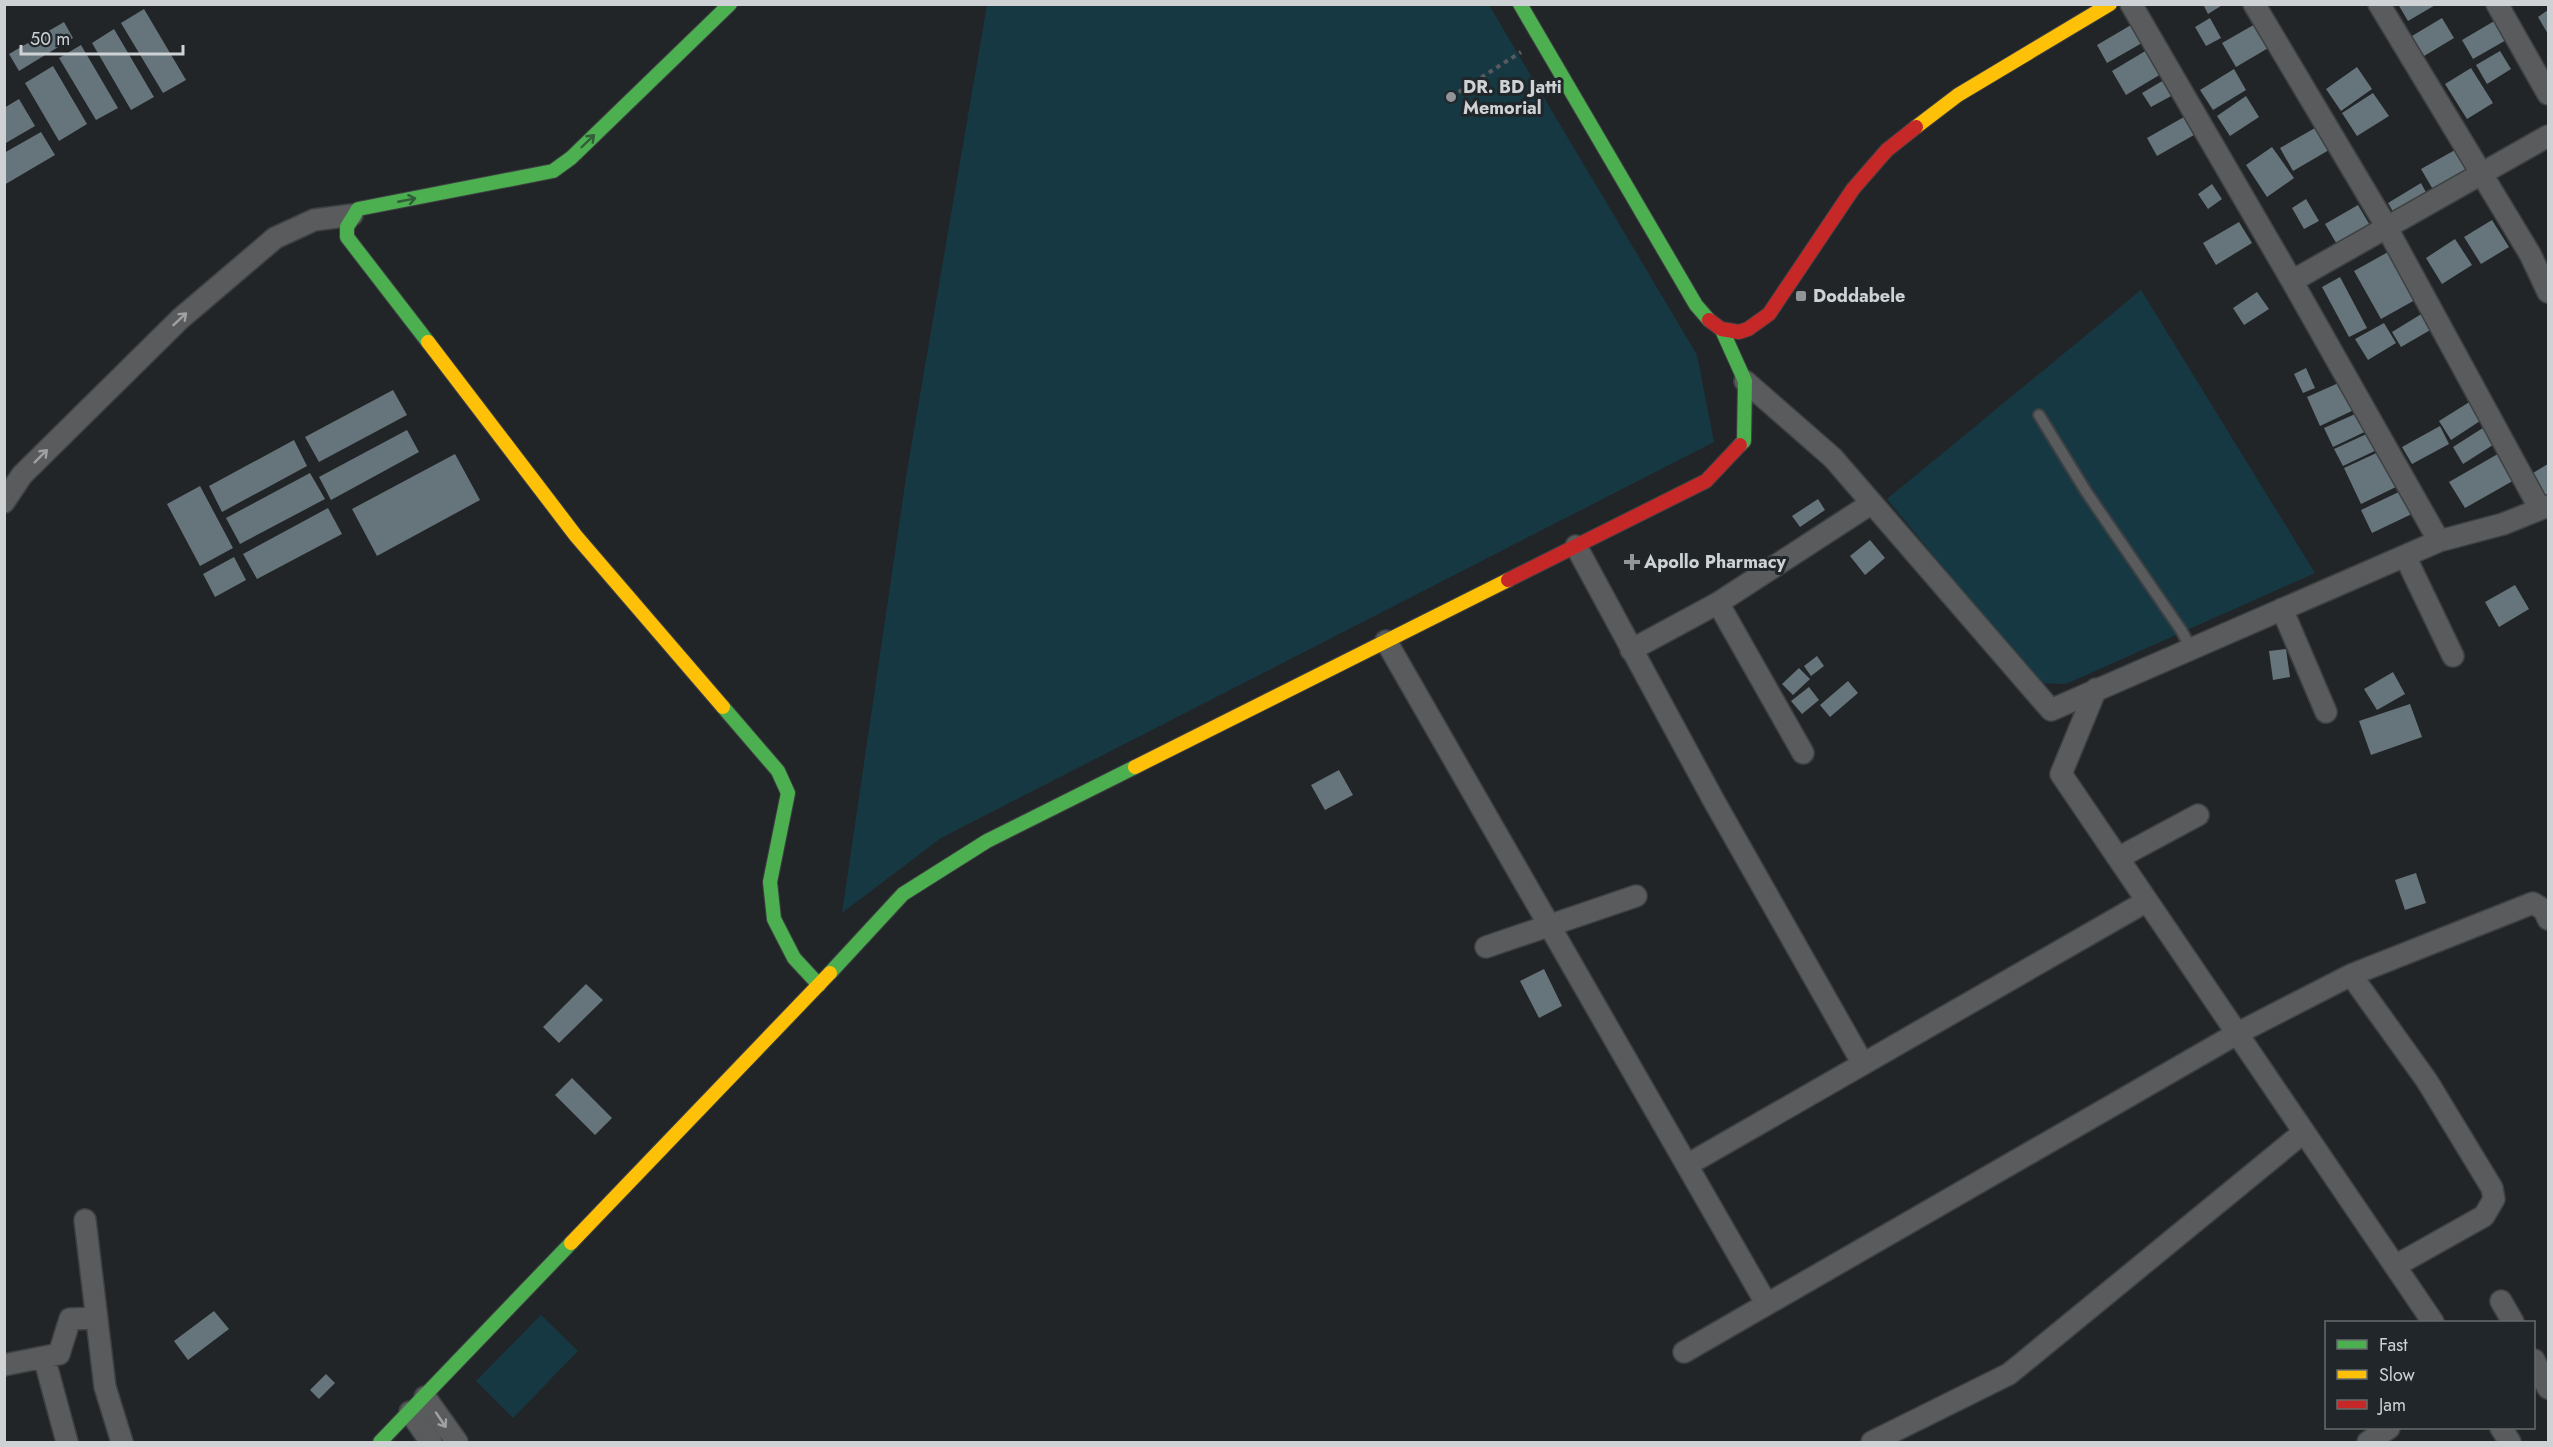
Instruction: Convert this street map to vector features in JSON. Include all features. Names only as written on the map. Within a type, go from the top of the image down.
[{"type":"street","points":[[730,4],[571,158],[553,171],[358,209],[347,227],[347,237],[576,536],[778,771],[788,793],[770,882],[774,920],[794,958],[819,985]]},
{"type":"street","points":[[1520,4],[1696,305],[1710,323],[1722,330],[1740,333],[1769,314],[1853,189],[1887,150],[1911,129],[1958,95],[2110,4]]},
{"type":"street","points":[[2131,4],[2292,281],[2439,541]]},
{"type":"street","points":[[1722,330],[1745,381],[1833,458],[2051,710],[2439,541],[2503,524],[2544,508],[2387,227],[2254,4]]},
{"type":"street","points":[[2379,4],[2530,254],[2548,292]]},
{"type":"street","points":[[2497,4],[2548,94]]},
{"type":"street","points":[[2292,281],[2548,136]]},
{"type":"street","points":[[4,502],[22,475],[180,319],[275,238],[314,220],[352,216]]},
{"type":"street","points":[[380,1443],[819,985],[903,894],[987,841],[1706,481],[1744,441],[1745,381]]},
{"type":"street","points":[[1631,650],[1718,603],[1872,503]]},
{"type":"street","points":[[1576,546],[1631,650],[1863,1064]]},
{"type":"street","points":[[2405,556],[2453,656]]},
{"type":"street","points":[[1718,603],[1803,753]]},
{"type":"street","points":[[2282,609],[2326,712]]},
{"type":"street","points":[[1386,641],[1766,1304]]},
{"type":"street","points":[[2096,689],[2061,774],[2432,1321]]},
{"type":"street","points":[[2118,858],[2198,815]]},
{"type":"street","points":[[1485,947],[1636,896]]},
{"type":"street","points":[[1687,1165],[2147,901]]},
{"type":"street","points":[[1684,1352],[2238,1033],[2351,975],[2533,903],[2544,910],[2548,919]]},
{"type":"street","points":[[2351,975],[2427,1081],[2492,1188],[2494,1199],[2484,1216],[2395,1266]]},
{"type":"street","points":[[1872,1443],[2009,1374],[2304,1132]]},
{"type":"street","points":[[85,1220],[105,1387],[123,1443]]},
{"type":"street","points":[[2501,1300],[2512,1321]]},
{"type":"street","points":[[4,1365],[59,1354],[70,1319],[96,1318]]},
{"type":"street","points":[[44,1357],[67,1443]]},
{"type":"street","points":[[2535,1362],[2548,1388]]},
{"type":"street","points":[[425,1396],[457,1443]]},
{"type":"street","points":[[410,1412],[431,1443]]},
{"type":"street","points":[[2368,1443],[2389,1429]]},
{"type":"street","points":[[2502,1429],[2510,1443]]},
{"type":"lane","points":[[2039,415],[2087,493],[2191,648]]},
{"type":"path","points":[[1451,97],[1542,39]]},
{"type":"shaded area","points":[[987,5],[1489,5],[1697,355],[1714,442],[941,838],[842,913],[907,471]]},
{"type":"shaded area","points":[[2141,290],[2315,573],[2066,684],[2038,683],[1887,499]]},
{"type":"shaded area","points":[[541,1315],[578,1351],[513,1418],[476,1381]]},
{"type":"building","points":[[2203,4],[2224,4],[2208,14]]},
{"type":"building","points":[[2398,4],[2437,4],[2408,21]]},
{"type":"building","points":[[144,9],[186,80],[163,93],[121,23]]},
{"type":"building","points":[[2548,10],[2548,34],[2538,17]]},
{"type":"building","points":[[2210,18],[2221,38],[2206,46],[2195,27]]},
{"type":"building","points":[[2442,18],[2454,38],[2424,56],[2412,36]]},
{"type":"building","points":[[2496,20],[2508,39],[2473,59],[2462,40]]},
{"type":"building","points":[[64,22],[73,38],[19,71],[9,54]]},
{"type":"building","points":[[2257,23],[2270,47],[2236,67],[2222,43]]},
{"type":"building","points":[[2131,25],[2142,43],[2107,63],[2097,45]]},
{"type":"building","points":[[114,29],[154,97],[131,110],[92,43]]},
{"type":"building","points":[[81,45],[118,108],[96,120],[59,58]]},
{"type":"building","points":[[2147,50],[2161,74],[2126,95],[2112,71]]},
{"type":"building","points":[[2500,51],[2511,69],[2487,84],[2476,65]]},
{"type":"building","points":[[53,66],[87,124],[59,141],[25,83]]},
{"type":"building","points":[[2357,67],[2372,89],[2341,111],[2326,89]]},
{"type":"building","points":[[2471,68],[2493,103],[2467,119],[2445,84]]},
{"type":"building","points":[[2234,69],[2246,90],[2213,110],[2200,90]]},
{"type":"building","points":[[2164,80],[2173,95],[2151,107],[2142,93]]},
{"type":"building","points":[[2373,93],[2389,116],[2357,136],[2342,113]]},
{"type":"building","points":[[2246,96],[2259,117],[2230,136],[2217,116]]},
{"type":"building","points":[[19,99],[35,126],[4,144],[4,108]]},
{"type":"building","points":[[2184,117],[2194,135],[2157,156],[2147,138]]},
{"type":"building","points":[[2315,128],[2329,150],[2293,171],[2280,148]]},
{"type":"building","points":[[41,132],[55,155],[4,185],[4,153]]},
{"type":"building","points":[[2272,147],[2294,178],[2267,197],[2246,165]]},
{"type":"building","points":[[2455,150],[2469,173],[2435,193],[2421,169]]},
{"type":"building","points":[[2421,183],[2428,196],[2395,215],[2388,203]]},
{"type":"building","points":[[2212,184],[2222,199],[2208,209],[2198,194]]},
{"type":"building","points":[[2306,199],[2319,221],[2304,229],[2292,208]]},
{"type":"building","points":[[2358,205],[2371,227],[2338,246],[2325,224]]},
{"type":"building","points":[[2492,220],[2509,247],[2481,264],[2464,237]]},
{"type":"building","points":[[2239,222],[2252,243],[2216,265],[2203,243]]},
{"type":"building","points":[[2455,239],[2472,265],[2442,284],[2426,258]]},
{"type":"building","points":[[2388,252],[2415,300],[2381,319],[2354,271]]},
{"type":"building","points":[[2340,277],[2367,328],[2349,337],[2322,287]]},
{"type":"building","points":[[2257,292],[2269,309],[2244,325],[2233,308]]},
{"type":"building","points":[[2423,313],[2432,329],[2401,347],[2392,332]]},
{"type":"building","points":[[2384,323],[2396,343],[2368,360],[2355,339]]},
{"type":"building","points":[[2306,368],[2315,388],[2303,393],[2294,374]]},
{"type":"building","points":[[2343,381],[2356,409],[2320,426],[2307,397]]},
{"type":"building","points":[[393,390],[407,415],[319,462],[305,437]]},
{"type":"building","points":[[2471,401],[2483,419],[2451,440],[2439,421]]},
{"type":"building","points":[[2364,410],[2373,428],[2333,447],[2324,428]]},
{"type":"building","points":[[2440,426],[2449,444],[2412,464],[2402,447]]},
{"type":"building","points":[[2486,426],[2496,443],[2463,464],[2453,447]]},
{"type":"building","points":[[407,430],[419,452],[331,500],[319,477]]},
{"type":"building","points":[[2373,431],[2381,448],[2343,466],[2334,449]]},
{"type":"building","points":[[294,440],[307,466],[222,512],[209,486]]},
{"type":"building","points":[[2385,449],[2402,484],[2361,504],[2344,468]]},
{"type":"building","points":[[2503,451],[2518,478],[2465,508],[2449,482]]},
{"type":"building","points":[[455,454],[480,500],[377,556],[352,509]]},
{"type":"building","points":[[2548,464],[2548,495],[2545,496],[2533,473]]},
{"type":"building","points":[[310,473],[325,499],[240,544],[226,518]]},
{"type":"building","points":[[200,486],[233,548],[200,566],[167,504]]},
{"type":"building","points":[[2405,489],[2416,512],[2372,533],[2361,510]]},
{"type":"building","points":[[1818,499],[1825,510],[1800,527],[1792,516]]},
{"type":"building","points":[[328,508],[342,534],[257,579],[243,554]]},
{"type":"building","points":[[1870,540],[1885,558],[1865,575],[1850,556]]},
{"type":"building","points":[[234,557],[246,580],[215,597],[203,574]]},
{"type":"building","points":[[2515,585],[2529,609],[2499,627],[2485,602]]},
{"type":"building","points":[[2286,649],[2290,677],[2273,680],[2269,651]]},
{"type":"building","points":[[1817,656],[1824,666],[1811,676],[1804,666]]},
{"type":"building","points":[[1799,668],[1810,679],[1793,695],[1782,684]]},
{"type":"building","points":[[2393,672],[2405,694],[2377,710],[2364,689]]},
{"type":"building","points":[[1848,681],[1858,693],[1830,717],[1820,705]]},
{"type":"building","points":[[1809,687],[1819,700],[1802,714],[1791,701]]},
{"type":"building","points":[[2410,704],[2422,737],[2371,755],[2359,721]]},
{"type":"building","points":[[1339,770],[1353,795],[1325,810],[1311,785]]},
{"type":"building","points":[[2416,873],[2426,903],[2405,910],[2395,880]]},
{"type":"building","points":[[1544,969],[1562,1006],[1539,1018],[1520,981]]},
{"type":"building","points":[[586,984],[603,1000],[559,1043],[543,1027]]},
{"type":"building","points":[[572,1078],[612,1118],[595,1135],[555,1095]]},
{"type":"building","points":[[214,1311],[229,1329],[188,1360],[174,1341]]},
{"type":"building","points":[[326,1374],[335,1383],[319,1399],[310,1390]]},
{"type":"traffic: fast","points":[[428,342],[347,237],[347,227],[358,209],[553,171],[571,158],[730,4]]},
{"type":"traffic: fast","points":[[1520,4],[1696,305],[1709,320]]},
{"type":"traffic: fast","points":[[1722,330],[1745,381],[1744,441],[1740,445]]},
{"type":"traffic: fast","points":[[723,707],[778,771],[788,793],[770,882],[774,919],[794,958],[819,985]]},
{"type":"traffic: fast","points":[[830,973],[903,894],[987,841],[1135,767]]},
{"type":"traffic: fast","points":[[380,1442],[571,1243]]},
{"type":"traffic: slow","points":[[1916,127],[1958,95],[2110,4]]},
{"type":"traffic: slow","points":[[428,342],[576,536],[723,707]]},
{"type":"traffic: slow","points":[[1135,767],[1508,580]]},
{"type":"traffic: slow","points":[[571,1243],[830,973]]},
{"type":"traffic: jam","points":[[1709,320],[1721,329],[1739,332],[1748,329],[1769,314],[1853,189],[1887,150],[1916,127]]},
{"type":"traffic: jam","points":[[1508,580],[1706,481],[1740,445]]},
{"type":"place","name":"DR. BD Jatti Memorial","points":[[1451,97]]},
{"type":"place","name":"Doddabele","points":[[1801,296]]},
{"type":"place","name":"Apollo Pharmacy","points":[[1632,562]]}]
